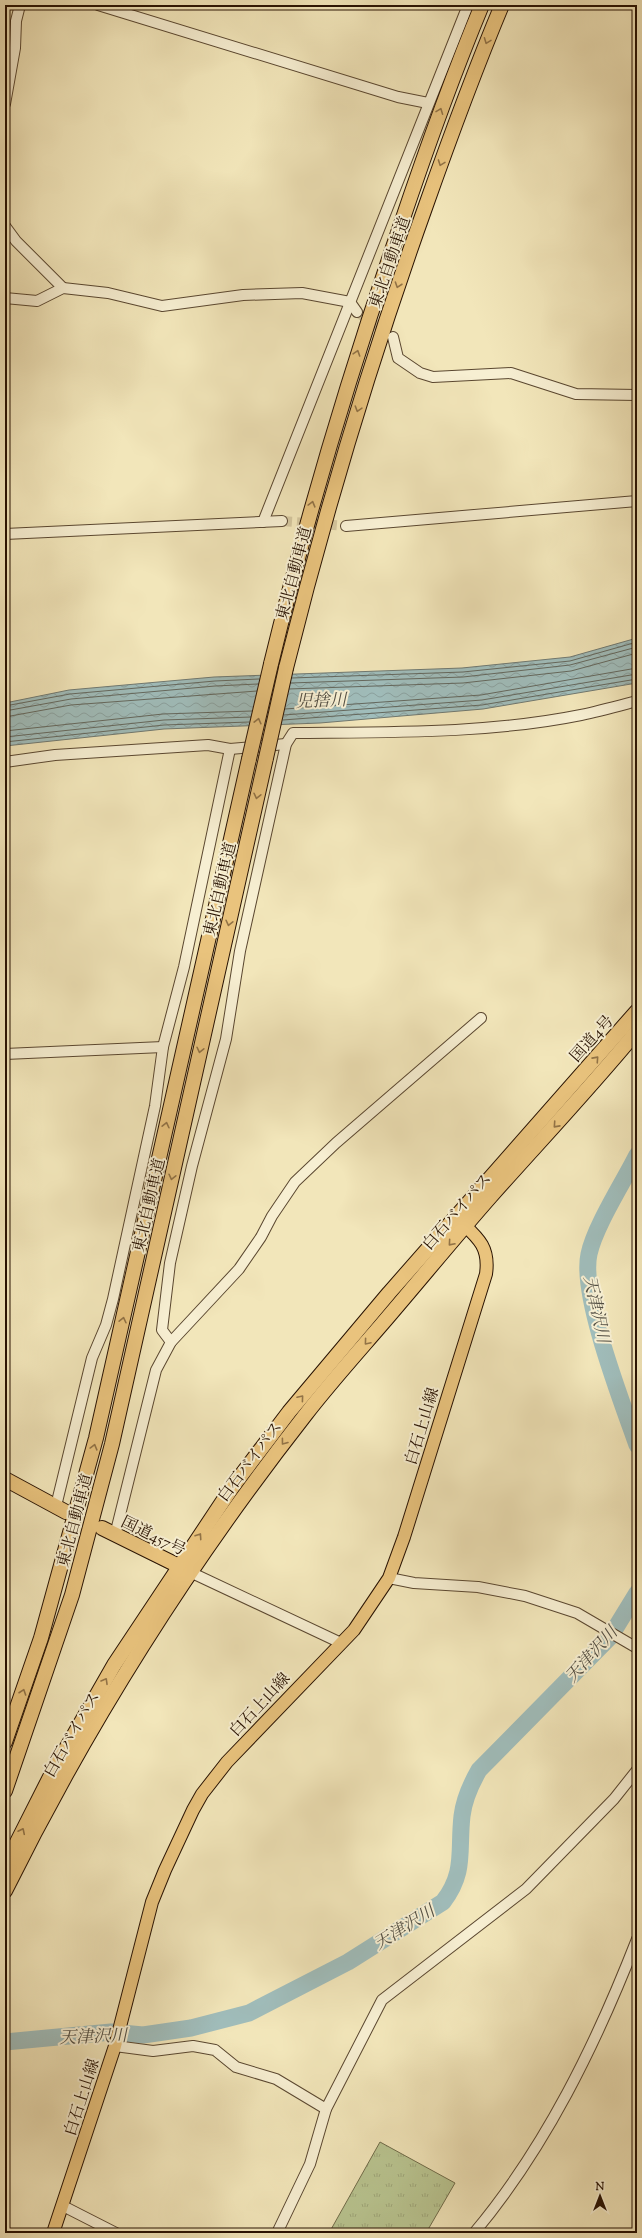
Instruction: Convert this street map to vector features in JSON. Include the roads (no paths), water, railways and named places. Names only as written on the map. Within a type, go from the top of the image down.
[{"type":"highway","name":"東北自動車道","points":[[5,1742],[41,1638],[96,1438],[249,758],[271,664],[317,485],[346,386],[436,121],[482,5]]},
{"type":"highway","name":"東北自動車道","points":[[5,1791],[72,1595],[112,1444],[286,668],[332,490],[398,285],[453,130],[502,5]]},
{"type":"highway","name":"国道4号","points":[[569,1087],[637,1011]]},
{"type":"highway","name":"国道4号","points":[[582,1096],[637,1031]]},
{"type":"highway","name":"白石バイパス","points":[[5,1866],[50,1775],[114,1665],[185,1569],[308,1412],[569,1087]]},
{"type":"highway","name":"白石バイパス","points":[[461,1222],[582,1096]]},
{"type":"highway","points":[[5,1479],[61,1509]]},
{"type":"highway","name":"国道457号","points":[[102,1528],[185,1569]]},
{"type":"highway","name":"白石バイパス","points":[[5,1892],[29,1843],[80,1751],[185,1569]]},
{"type":"main road","name":"白石上山線","points":[[53,2233],[116,2042],[152,1902],[173,1851],[202,1794],[227,1762],[366,1615],[389,1578],[404,1537],[486,1274],[487,1253],[483,1244],[461,1222]]},
{"type":"street","points":[[5,104],[15,48],[16,21],[20,5]]},
{"type":"street","points":[[98,5],[391,94],[428,103]]},
{"type":"street","points":[[263,522],[468,5]]},
{"type":"street","points":[[5,226],[16,241],[63,288]]},
{"type":"street","points":[[5,298],[37,301],[63,288],[108,293],[162,306],[243,296],[302,293],[350,302],[357,312]]},
{"type":"street","points":[[393,337],[398,358],[420,373],[433,377],[511,373],[576,394],[637,395]]},
{"type":"street","points":[[346,526],[637,501]]},
{"type":"street","points":[[5,534],[282,521]]},
{"type":"street","points":[[171,1342],[162,1330],[170,1263],[192,1166],[226,1039],[240,951],[286,744],[293,733],[414,731],[545,721],[582,715],[637,701]]},
{"type":"street","points":[[5,762],[55,755],[208,745],[230,749],[286,744]]},
{"type":"street","points":[[61,1509],[92,1358],[106,1325],[113,1299],[155,1106],[163,1047],[184,967],[230,749]]},
{"type":"street","points":[[115,1535],[156,1370],[171,1342],[239,1269],[295,1182],[336,1143],[481,1018]]},
{"type":"street","points":[[5,1054],[163,1047]]},
{"type":"street","points":[[185,1569],[341,1643]]},
{"type":"street","points":[[389,1578],[414,1583],[478,1587],[526,1596],[577,1613],[637,1648]]},
{"type":"street","points":[[277,2233],[310,2164],[326,2109],[382,2000],[526,1889],[614,1799],[637,1770]]},
{"type":"street","points":[[474,2233],[521,2172],[554,2118],[582,2064],[637,1939]]},
{"type":"street","points":[[116,2042],[153,2051],[193,2046],[215,2050],[236,2067],[276,2080],[326,2109]]},
{"type":"street","points":[[63,2206],[116,2233]]},
{"type":"water","name":"児捨川","points":[[637,638],[637,683],[483,709],[320,723],[164,729],[5,746],[5,703],[69,690],[214,677],[462,668],[570,657]]},
{"type":"waterway","name":"天津沢川","points":[[637,1155],[597,1231],[589,1254],[588,1272],[596,1321],[637,1445]]},
{"type":"waterway","name":"天津沢川","points":[[5,2042],[111,2032],[143,2035],[191,2028],[249,2013],[348,1962],[443,1902],[455,1881],[458,1871],[464,1804],[479,1770],[610,1637],[637,1593]]},
{"type":"tunnel","points":[[357,312],[389,334]]},
{"type":"tunnel","points":[[282,521],[346,526]]}]
